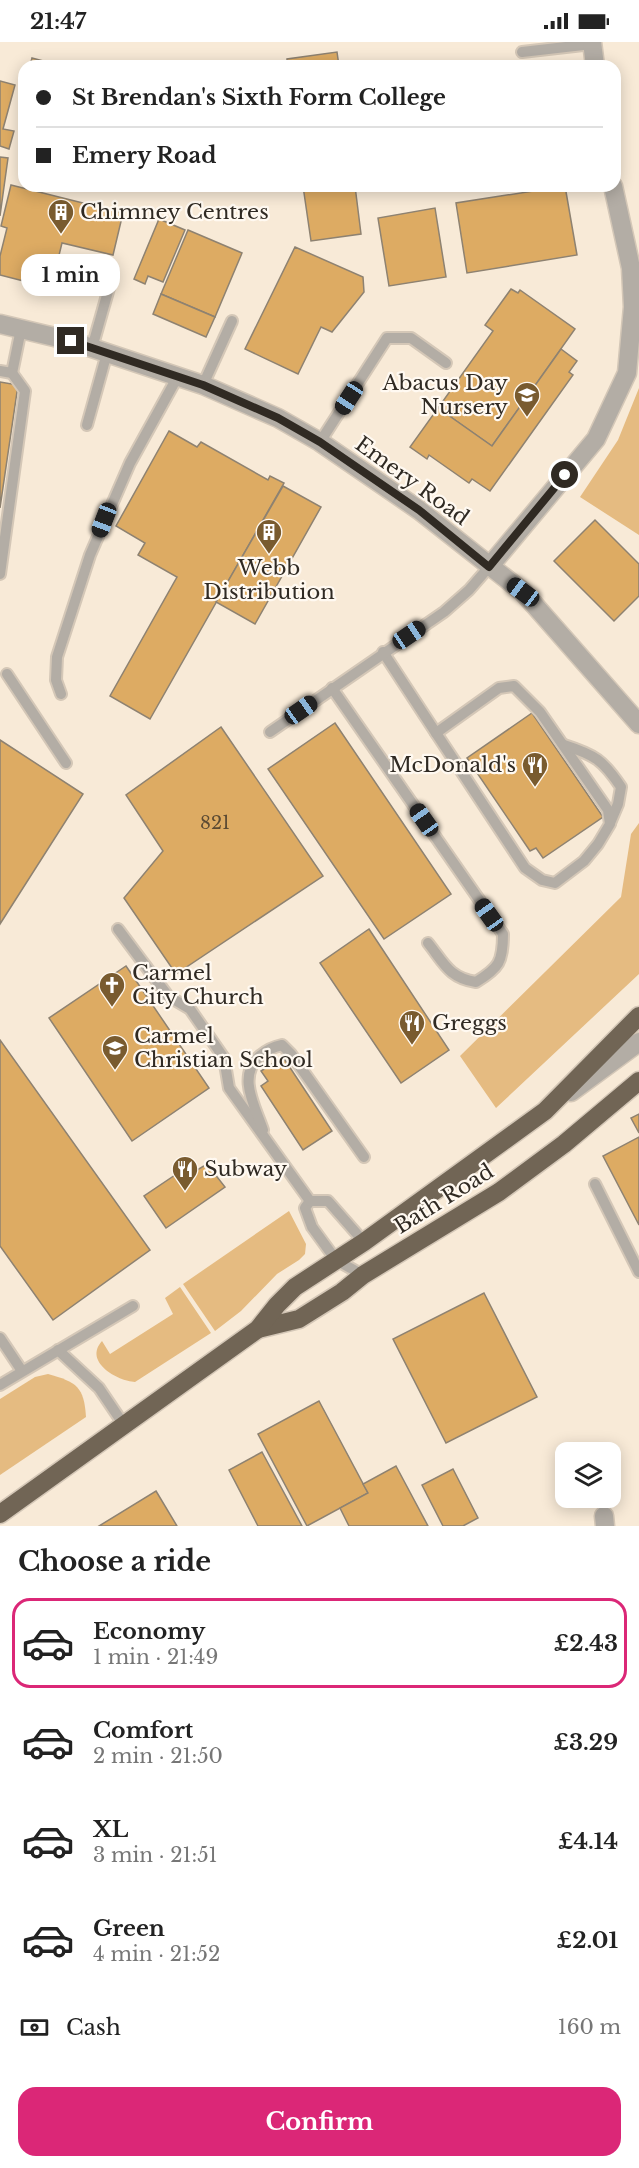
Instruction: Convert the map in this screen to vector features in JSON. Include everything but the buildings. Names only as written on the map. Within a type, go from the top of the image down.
[{"type":"highway","name":"Bath Road","points":[[0,1514],[258,1329],[295,1287],[364,1242],[545,1111],[639,1017]]},
{"type":"highway","name":"Bath Road","points":[[258,1329],[299,1319],[342,1292],[363,1275],[499,1192],[564,1144],[639,1081]]},
{"type":"street","points":[[592,43],[594,60]]},
{"type":"street","points":[[489,567],[596,439],[627,373],[635,267],[615,192]]},
{"type":"street","name":"Emery Road","points":[[0,324],[99,351],[203,385],[278,418],[320,442],[419,510],[523,592],[639,724]]},
{"type":"street","name":"Bath Road","points":[[545,1111],[639,1042]]},
{"type":"lane","points":[[522,52],[592,43]]},
{"type":"lane","points":[[87,425],[113,274]]},
{"type":"lane","points":[[203,385],[232,321]]},
{"type":"lane","points":[[12,373],[21,329]]},
{"type":"lane","points":[[320,442],[387,338],[411,338],[446,363]]},
{"type":"lane","points":[[0,371],[12,373],[25,391],[0,574]]},
{"type":"lane","points":[[61,694],[56,680],[57,657],[90,555],[130,463],[178,376]]},
{"type":"lane","points":[[270,732],[444,612],[469,590],[489,567]]},
{"type":"lane","points":[[383,652],[525,868],[542,880],[555,883],[591,853],[610,824],[618,804],[621,787],[610,771],[591,754],[564,745]]},
{"type":"lane","points":[[8,674],[66,763]]},
{"type":"lane","points":[[436,733],[499,688],[514,686],[540,712],[564,745],[608,810],[610,824]]},
{"type":"lane","points":[[332,688],[503,934],[503,953],[493,972],[476,982],[461,980],[450,971],[428,943]]},
{"type":"lane","points":[[118,929],[168,996],[190,1009],[224,1058],[229,1088],[310,1201]]},
{"type":"lane","points":[[267,1141],[248,1086],[249,1070],[265,1052],[272,1047],[282,1045],[291,1054],[364,1157]]},
{"type":"lane","points":[[595,1184],[639,1272]]},
{"type":"lane","points":[[310,1201],[328,1201],[364,1242]]},
{"type":"lane","points":[[310,1201],[305,1208],[312,1227],[336,1260],[363,1275]]},
{"type":"lane","points":[[0,1385],[133,1306]]},
{"type":"lane","points":[[0,1338],[22,1371]]},
{"type":"lane","points":[[58,1350],[99,1388],[124,1425]]},
{"type":"shaded area","points":[[639,388],[639,535],[580,497],[618,440]]},
{"type":"shaded area","points":[[639,823],[639,974],[496,1108],[460,1056],[621,897],[631,834]]},
{"type":"shaded area","points":[[289,1211],[306,1244],[305,1254],[277,1274],[241,1311],[215,1331],[183,1284]]},
{"type":"shaded area","points":[[180,1287],[211,1333],[135,1382],[120,1378],[105,1369],[97,1356],[97,1349],[102,1341],[110,1354],[173,1314],[165,1298]]},
{"type":"shaded area","points":[[48,1374],[66,1380],[77,1387],[81,1392],[86,1417],[0,1475],[0,1399],[35,1377]]},
{"type":"place","name":"Chimney Centres","points":[[61,235]]},
{"type":"place","name":"Abacus Day Nursery","points":[[527,418]]},
{"type":"place","name":"Webb Distribution","points":[[269,555]]},
{"type":"place","name":"McDonald's","points":[[535,788]]},
{"type":"place","name":"Carmel City Church","points":[[112,1008]]},
{"type":"place","name":"Greggs","points":[[412,1046]]},
{"type":"place","name":"Carmel Christian School","points":[[115,1071]]},
{"type":"place","name":"Subway","points":[[185,1192]]},
{"type":"route","points":[[71,341],[203,385],[278,418],[320,442],[419,510],[489,567],[565,475]]}]
